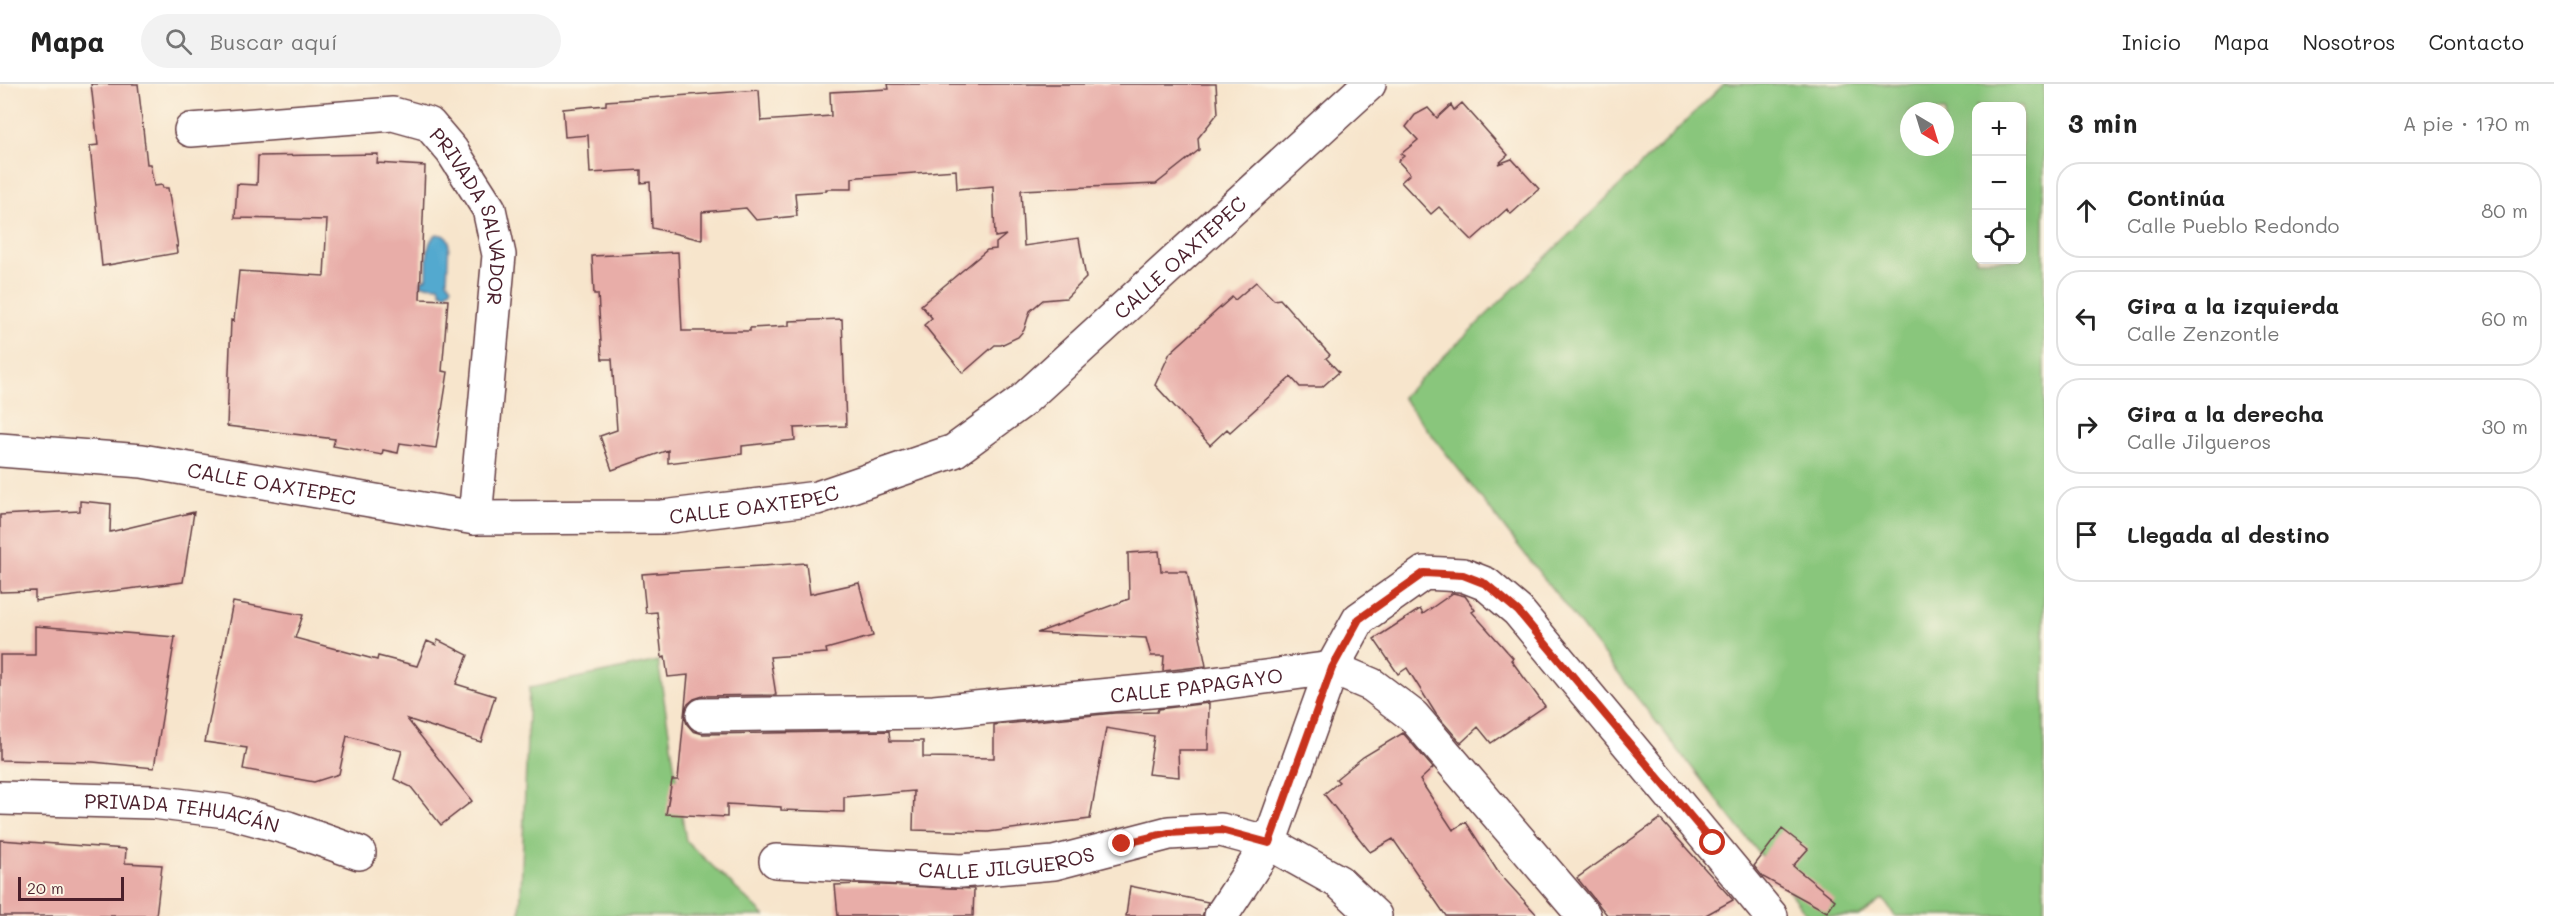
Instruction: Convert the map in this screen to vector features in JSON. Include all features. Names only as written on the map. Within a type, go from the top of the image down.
[{"type":"street","name":"CALLE OAXTEPEC","points":[[0,450],[141,460],[475,518],[663,517],[817,498],[954,451],[1022,402],[1369,84]]},
{"type":"street","name":"PRIVADA SALVADOR","points":[[191,130],[393,114],[429,124],[452,151],[489,209],[499,255],[475,518]]},
{"type":"street","points":[[1223,915],[1269,843],[1332,668],[1359,619],[1424,573],[1463,575],[1486,584],[1518,611],[1771,916]]},
{"type":"street","points":[[1332,668],[1372,685],[1413,716],[1584,916]]},
{"type":"street","name":"CALLE PAPAGAYO","points":[[703,715],[934,712],[1182,688],[1332,668]]},
{"type":"street","name":"PRIVADA TEHUACÁN","points":[[0,798],[153,802],[226,811],[288,828],[359,853]]},
{"type":"street","name":"CALLE JILGUEROS","points":[[776,861],[961,871],[1054,863],[1169,833],[1221,830],[1269,843],[1339,882],[1375,916]]},
{"type":"green space","points":[[1724,84],[2044,84],[2044,916],[1895,916],[1883,899],[1859,916],[1808,916],[1402,397]]},
{"type":"green space","points":[[658,661],[686,841],[765,916],[520,916],[529,688]]},
{"type":"water","points":[[437,234],[446,236],[449,241],[447,281],[452,287],[446,294],[441,292],[439,286],[421,285],[422,280],[427,278],[428,248]]},
{"type":"building","points":[[91,84],[138,84],[147,164],[150,164],[154,186],[162,185],[163,188],[168,188],[178,247],[176,246],[177,253],[102,266],[90,146],[98,145]]},
{"type":"building","points":[[888,84],[1216,84],[1218,113],[1198,138],[1199,150],[1156,184],[1021,190],[1024,246],[1079,238],[1086,278],[1066,298],[1043,300],[1030,311],[1024,330],[1018,337],[1001,345],[995,345],[963,373],[924,325],[932,318],[921,305],[987,250],[996,249],[996,243],[1006,235],[995,237],[993,186],[957,189],[956,170],[852,178],[852,189],[826,189],[826,191],[795,193],[797,216],[756,220],[746,208],[702,212],[702,240],[652,228],[650,182],[641,183],[641,170],[590,173],[588,135],[565,137],[563,109],[606,105],[606,101],[759,90],[761,121],[831,116],[830,92],[889,89]]},
{"type":"building","points":[[1462,103],[1508,155],[1498,164],[1512,159],[1539,189],[1511,214],[1507,209],[1472,240],[1439,207],[1431,214],[1401,182],[1410,174],[1398,161],[1404,156],[1401,154],[1418,140],[1406,127],[1415,115],[1428,108],[1437,118],[1451,105],[1454,110]]},
{"type":"building","points":[[378,154],[377,163],[425,166],[420,299],[448,300],[442,371],[448,372],[436,448],[400,443],[398,453],[383,450],[382,455],[333,446],[335,439],[227,426],[231,320],[234,321],[239,271],[324,276],[327,220],[235,218],[237,184],[257,185],[258,156]]},
{"type":"building","points":[[678,252],[682,331],[750,331],[750,328],[789,326],[789,321],[842,319],[846,426],[794,428],[795,440],[742,446],[742,454],[668,463],[668,450],[612,470],[600,436],[617,430],[612,359],[602,359],[598,294],[594,294],[592,256]]},
{"type":"building","points":[[1256,282],[1274,300],[1280,299],[1330,355],[1326,358],[1339,372],[1322,387],[1300,387],[1291,377],[1230,432],[1227,429],[1210,445],[1155,385],[1170,353],[1232,297],[1235,300]]},
{"type":"building","points":[[80,501],[111,504],[110,532],[194,512],[183,582],[35,601],[35,591],[0,592],[0,515],[80,511]]},
{"type":"building","points":[[1159,551],[1161,571],[1187,571],[1206,666],[1163,671],[1164,656],[1151,656],[1146,638],[1037,633],[1129,599],[1128,553]]},
{"type":"building","points":[[806,563],[810,594],[859,583],[873,636],[826,649],[827,653],[770,657],[776,695],[703,696],[687,705],[684,714],[688,675],[668,677],[665,657],[662,658],[657,612],[646,613],[642,574]]},
{"type":"building","points":[[1453,593],[1465,596],[1475,610],[1472,612],[1513,658],[1511,660],[1545,706],[1491,743],[1478,727],[1461,743],[1436,714],[1407,668],[1398,674],[1374,639],[1420,609],[1423,614]]},
{"type":"building","points":[[233,602],[303,615],[295,638],[377,660],[378,656],[417,666],[427,641],[436,645],[438,640],[468,655],[456,684],[495,696],[481,742],[407,719],[472,801],[441,825],[411,787],[394,779],[402,751],[347,736],[339,774],[314,782],[243,769],[247,748],[205,742]]},
{"type":"building","points":[[35,626],[175,637],[154,768],[93,762],[0,760],[0,655],[35,655]]},
{"type":"building","points":[[1209,703],[1208,750],[1178,750],[1179,777],[1148,774],[1154,736],[1106,728],[1090,819],[988,832],[913,830],[914,791],[844,797],[844,812],[781,810],[781,807],[727,804],[727,817],[666,814],[672,780],[678,780],[684,715],[693,731],[703,734],[889,731],[890,741],[923,741],[923,757],[994,758],[994,725],[1115,713],[1157,712],[1158,709]]},
{"type":"building","points":[[1403,733],[1433,768],[1420,780],[1453,830],[1466,822],[1498,872],[1538,916],[1446,916],[1393,839],[1370,852],[1324,794],[1339,782],[1336,779],[1363,757]]},
{"type":"building","points":[[1660,819],[1733,900],[1704,916],[1608,916],[1577,878]]},
{"type":"building","points":[[1782,829],[1808,849],[1793,866],[1835,900],[1827,912],[1763,877],[1754,866]]},
{"type":"building","points":[[0,840],[126,849],[125,863],[162,865],[156,916],[0,916]]},
{"type":"building","points":[[835,885],[974,889],[973,916],[838,916]]},
{"type":"building","points":[[1130,886],[1208,902],[1202,916],[1126,916]]},
{"type":"route","points":[[1122,844],[1169,833],[1221,830],[1269,843],[1332,668],[1359,619],[1424,573],[1463,575],[1486,584],[1518,611],[1713,843]]}]
